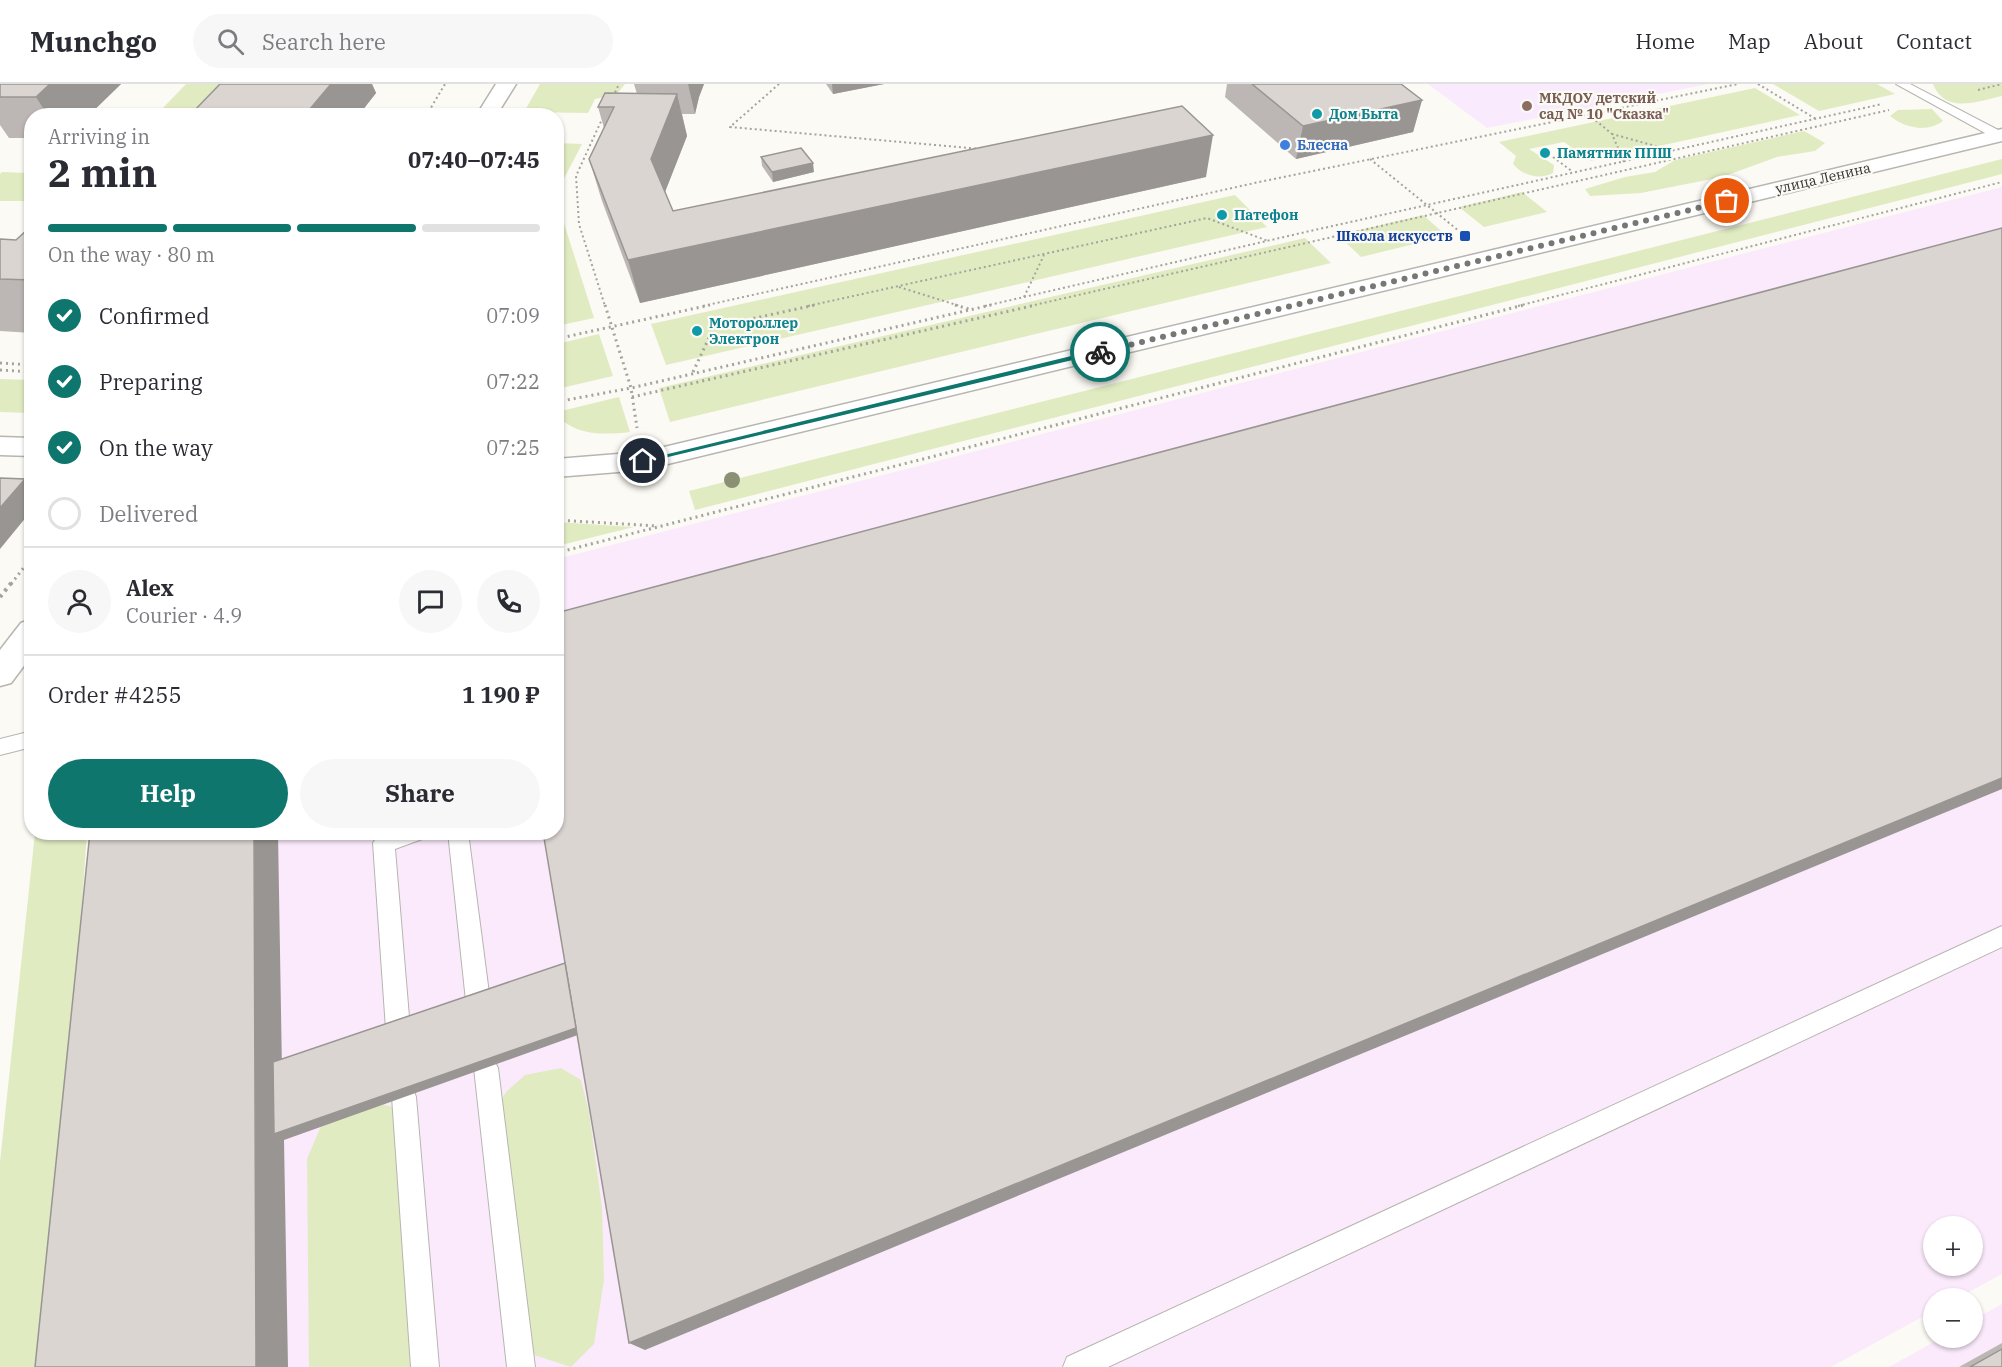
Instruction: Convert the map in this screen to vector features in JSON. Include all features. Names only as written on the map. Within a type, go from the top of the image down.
[{"type":"street","points":[[491,108],[506,84]]},
{"type":"street","name":"улица Ленина","points":[[564,467],[643,461],[2001,136]]},
{"type":"street","points":[[0,446],[24,447]]},
{"type":"street","points":[[0,674],[24,642]]},
{"type":"lane","points":[[1902,84],[2001,136]]},
{"type":"lane","points":[[0,747],[24,741]]},
{"type":"lane","points":[[393,840],[384,843],[398,1029]]},
{"type":"lane","points":[[459,840],[478,1001]]},
{"type":"lane","points":[[1077,1367],[2002,936]]},
{"type":"lane","points":[[486,1068],[521,1367]]},
{"type":"lane","points":[[404,1097],[424,1367]]},
{"type":"path","points":[[431,108],[445,84]]},
{"type":"path","points":[[779,84],[730,127],[984,149]]},
{"type":"path","points":[[564,337],[1370,159],[1738,84]]},
{"type":"path","points":[[1758,84],[1817,119]]},
{"type":"path","points":[[564,401],[631,388],[1573,172],[1817,119],[2002,84]]},
{"type":"path","points":[[609,105],[617,85]]},
{"type":"path","points":[[632,397],[1927,98]]},
{"type":"path","points":[[605,114],[576,176],[579,224],[631,388],[638,429]]},
{"type":"path","points":[[1588,114],[1612,134],[1673,151]]},
{"type":"path","points":[[1612,134],[1624,162]]},
{"type":"path","points":[[1553,157],[1573,172]]},
{"type":"path","points":[[1370,159],[1465,236]]},
{"type":"path","points":[[564,551],[2002,182]]},
{"type":"path","points":[[692,373],[714,327],[1207,218],[1268,241]]},
{"type":"path","points":[[1024,297],[1044,254]]},
{"type":"path","points":[[897,286],[970,309]]},
{"type":"path","points":[[0,363],[24,364]]},
{"type":"path","points":[[0,370],[24,372]]},
{"type":"path","points":[[564,520],[661,526]]},
{"type":"path","points":[[0,597],[24,567]]},
{"type":"shaded area","name":"МКДОУ детский сад № 10 \"Сказка\"","points":[[1428,84],[1708,84],[1487,128]]},
{"type":"shaded area","points":[[2002,187],[2002,1274],[1976,1288],[1923,1288],[1923,1316],[1831,1367],[71,1367],[110,840],[564,840],[564,557]]},
{"type":"shaded area","points":[[2002,1304],[2002,1367],[1889,1367],[1923,1348],[1983,1348],[1983,1314]]},
{"type":"green space","points":[[186,84],[223,84],[207,108],[163,108]]},
{"type":"green space","points":[[540,84],[625,84],[616,95],[595,99],[588,113],[564,113],[564,108],[526,108]]},
{"type":"green space","points":[[1773,84],[1877,84],[1895,94],[1819,111]]},
{"type":"green space","points":[[1933,84],[2002,84],[2002,96],[1973,103],[1954,103],[1939,94]]},
{"type":"green space","points":[[1755,88],[1800,115],[1591,161],[1564,142],[1529,149],[1554,165],[1553,173],[1543,176],[1527,174],[1517,168],[1513,164],[1516,156],[1499,142]]},
{"type":"green space","points":[[1932,109],[1943,121],[1930,127],[1916,128],[1902,124],[1890,116],[1898,110]]},
{"type":"green space","points":[[1804,131],[1825,143],[1815,151],[1777,157],[1722,177],[1641,193],[1590,196],[1585,189],[1625,177],[1655,172],[1675,160]]},
{"type":"green space","points":[[564,143],[582,144],[564,179]]},
{"type":"green space","points":[[2002,159],[2002,174],[695,510],[689,491]]},
{"type":"green space","points":[[2,172],[24,173],[24,201],[0,201],[0,174]]},
{"type":"green space","points":[[1522,192],[1547,212],[1484,227],[1459,207]]},
{"type":"green space","points":[[1235,195],[1267,227],[666,365],[651,324]]},
{"type":"green space","points":[[1423,215],[1447,236],[1361,257],[1338,235]]},
{"type":"green space","points":[[564,223],[594,318],[564,324]]},
{"type":"green space","points":[[1305,238],[1331,263],[670,422],[659,388]]},
{"type":"green space","points":[[599,334],[613,376],[564,387],[564,342]]},
{"type":"green space","points":[[0,379],[24,380],[24,413],[0,412]]},
{"type":"green space","points":[[619,397],[630,432],[610,434],[581,430],[564,422],[564,410]]},
{"type":"green space","points":[[564,522],[634,527],[564,544]]},
{"type":"green space","points":[[34,840],[87,840],[49,1367],[0,1367],[0,1162]]},
{"type":"green space","points":[[561,1068],[581,1080],[589,1112],[602,1208],[604,1280],[594,1344],[571,1367],[531,1354],[486,1126],[506,1092],[525,1075]]},
{"type":"green space","points":[[369,1101],[397,1108],[421,1367],[309,1367],[307,1159],[321,1126]]},
{"type":"building","points":[[0,84],[50,84],[36,97],[0,97]]},
{"type":"building","points":[[220,84],[331,84],[311,108],[197,108]]},
{"type":"building","points":[[1252,84],[1401,84],[1422,100],[1303,126]]},
{"type":"building","points":[[605,93],[677,94],[651,159],[673,211],[1182,106],[1213,135],[628,260],[589,159],[614,107],[598,107]]},
{"type":"building","points":[[801,148],[813,163],[772,172],[761,157]]},
{"type":"building","points":[[2002,228],[2002,778],[629,1343],[544,840],[564,840],[564,611]]},
{"type":"building","points":[[24,233],[24,280],[0,279],[0,239],[16,240]]},
{"type":"building","points":[[0,478],[24,479],[24,480],[0,508]]},
{"type":"building","points":[[89,840],[254,840],[256,1367],[35,1367]]},
{"type":"building","points":[[565,963],[576,1028],[274,1134],[273,1062]]},
{"type":"building","points":[[2002,1349],[2002,1367],[1970,1367]]},
{"type":"way so far","points":[[1100,352],[1727,201]]},
{"type":"place","name":"МКДОУ детский сад № 10 \"Сказка\"","points":[[1527,106]]},
{"type":"place","name":"Дом Быта","points":[[1317,114]]},
{"type":"place","name":"Блесна","points":[[1285,145]]},
{"type":"place","name":"Памятник ППШ","points":[[1545,153]]},
{"type":"place","name":"Патефон","points":[[1222,215]]},
{"type":"place","name":"Школа искусств","points":[[1465,236]]},
{"type":"place","name":"Мотороллер Электрон","points":[[697,331]]},
{"type":"route","points":[[643,461],[1100,352]]}]
